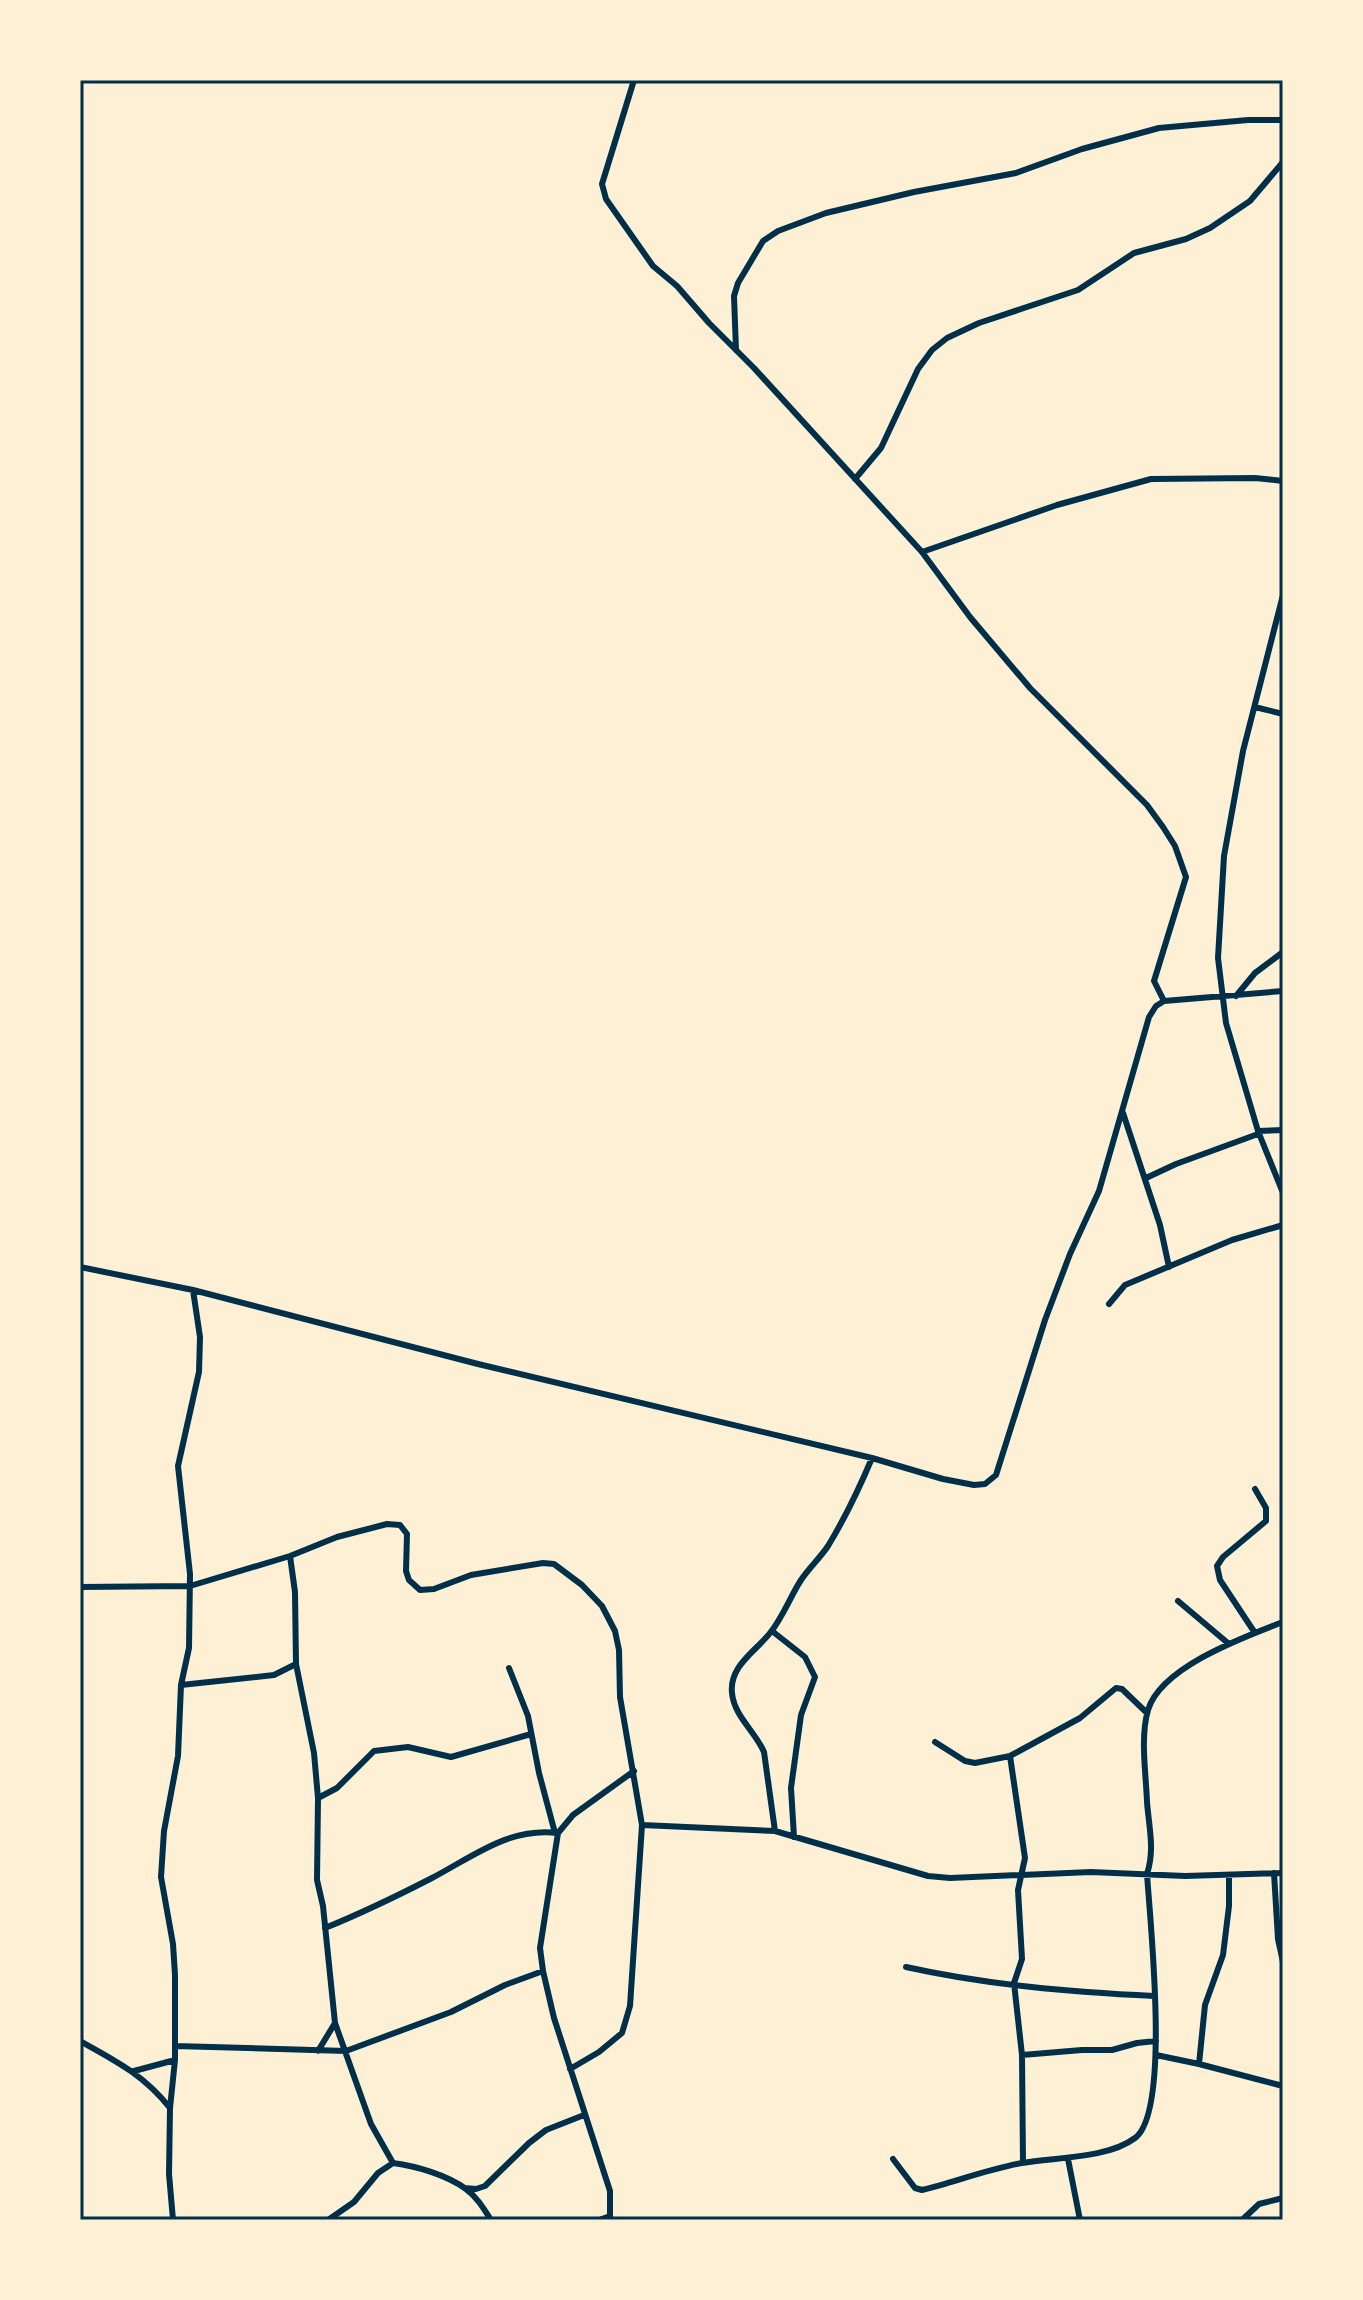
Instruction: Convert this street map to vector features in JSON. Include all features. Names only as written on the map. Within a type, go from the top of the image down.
[{"type":"street","points":[[634,80],[602,184],[606,199],[653,266],[677,286],[922,552],[970,617],[1021,678],[1147,805],[1175,846],[1186,877],[1154,981],[1164,1001]]},
{"type":"street","points":[[736,350],[734,296],[738,283],[763,241],[778,231],[826,213],[914,192],[1016,173],[1082,149],[1159,128],[1283,120]]},
{"type":"street","points":[[855,479],[881,448],[918,369],[932,350],[947,338],[979,323],[1078,290],[1134,253],[1186,239],[1210,228],[1250,201],[1283,162]]},
{"type":"street","points":[[922,552],[1057,505],[1151,479],[1255,478],[1283,481]]},
{"type":"street","points":[[1283,595],[1243,751],[1224,856],[1218,958],[1221,997],[1258,1132],[1283,1193]]},
{"type":"street","points":[[1255,707],[1283,714]]},
{"type":"street","points":[[1236,996],[1255,973],[1283,952]]},
{"type":"street","points":[[80,1267],[193,1290],[478,1364],[872,1458],[943,1479],[985,1484],[996,1475],[1045,1320],[1070,1254],[1099,1191],[1149,1017],[1156,1006],[1164,1001],[1283,991]]},
{"type":"street","points":[[1123,1113],[1146,1178],[1169,1267]]},
{"type":"street","points":[[1146,1178],[1258,1132],[1283,1130]]},
{"type":"street","points":[[1109,1304],[1122,1287],[1232,1240],[1283,1225]]},
{"type":"street","points":[[173,2220],[169,2174],[170,2108],[175,2060],[173,1944],[161,1877],[164,1831],[178,1756],[181,1685],[189,1648],[190,1586],[178,1466],[199,1372],[200,1337],[193,1290]]},
{"type":"street","points":[[775,1831],[764,1752],[739,1715],[731,1691],[742,1663],[772,1631],[803,1577],[826,1548],[857,1494],[872,1458]]},
{"type":"street","points":[[1255,1489],[1266,1508],[1266,1521],[1223,1557],[1217,1566],[1220,1580],[1255,1633]]},
{"type":"street","points":[[80,1587],[190,1586],[290,1556],[337,1537],[387,1524],[400,1525],[407,1534],[406,1571],[413,1586],[420,1590],[434,1589],[484,1572],[543,1563],[554,1564],[582,1585],[602,1606],[615,1631],[619,1650],[620,1697],[642,1825],[630,2006],[622,2033],[599,2052],[570,2069]]},
{"type":"street","points":[[290,1556],[295,1592],[296,1664],[314,1753],[318,1798],[317,1880],[335,2023],[377,2137],[393,2163]]},
{"type":"street","points":[[1178,1601],[1229,1644]]},
{"type":"street","points":[[893,2159],[919,2190],[1023,2163],[1068,2159],[1113,2148],[1137,2137],[1150,2117],[1156,2055],[1147,1874],[1153,1853],[1145,1754],[1147,1713],[1159,1689],[1169,1680],[1229,1644],[1283,1622]]},
{"type":"street","points":[[772,1631],[805,1657],[815,1677],[801,1715],[791,1788],[794,1837]]},
{"type":"street","points":[[181,1685],[274,1675],[296,1664]]},
{"type":"street","points":[[509,1668],[524,1703],[556,1833],[540,1948],[543,1971],[570,2069],[610,2191],[610,2218],[599,2220]]},
{"type":"street","points":[[935,1742],[965,1761],[975,1763],[1010,1756],[1080,1718],[1116,1688],[1122,1689],[1147,1713]]},
{"type":"street","points":[[318,1798],[337,1788],[374,1751],[408,1747],[451,1757],[531,1734]]},
{"type":"street","points":[[1010,1756],[1025,1858],[1018,1890],[1022,1959],[1014,1983],[1022,2055],[1023,2163]]},
{"type":"street","points":[[325,1928],[425,1881],[495,1843],[523,1833],[556,1833],[573,1815],[634,1771]]},
{"type":"street","points":[[642,1825],[775,1831],[928,1876],[1091,1872],[1283,1873]]},
{"type":"street","points":[[1274,1873],[1278,1939],[1283,1962]]},
{"type":"street","points":[[1199,2064],[1205,2005],[1223,1955],[1229,1875]]},
{"type":"street","points":[[906,1967],[950,1977],[1070,1991],[1154,1996]]},
{"type":"street","points":[[175,2046],[346,2051],[451,2012],[505,1985],[543,1971]]},
{"type":"street","points":[[318,2051],[335,2023]]},
{"type":"street","points":[[80,2041],[134,2071],[155,2088],[170,2108]]},
{"type":"street","points":[[1022,2055],[1112,2050],[1156,2041]]},
{"type":"street","points":[[1156,2055],[1283,2086]]},
{"type":"street","points":[[134,2071],[175,2060]]},
{"type":"street","points":[[328,2220],[354,2202],[378,2173],[393,2163],[413,2166],[465,2188],[485,2186],[546,2130],[584,2115]]},
{"type":"street","points":[[1068,2159],[1080,2220]]},
{"type":"street","points":[[465,2188],[491,2220]]},
{"type":"street","points":[[1242,2220],[1259,2204],[1283,2198]]}]
